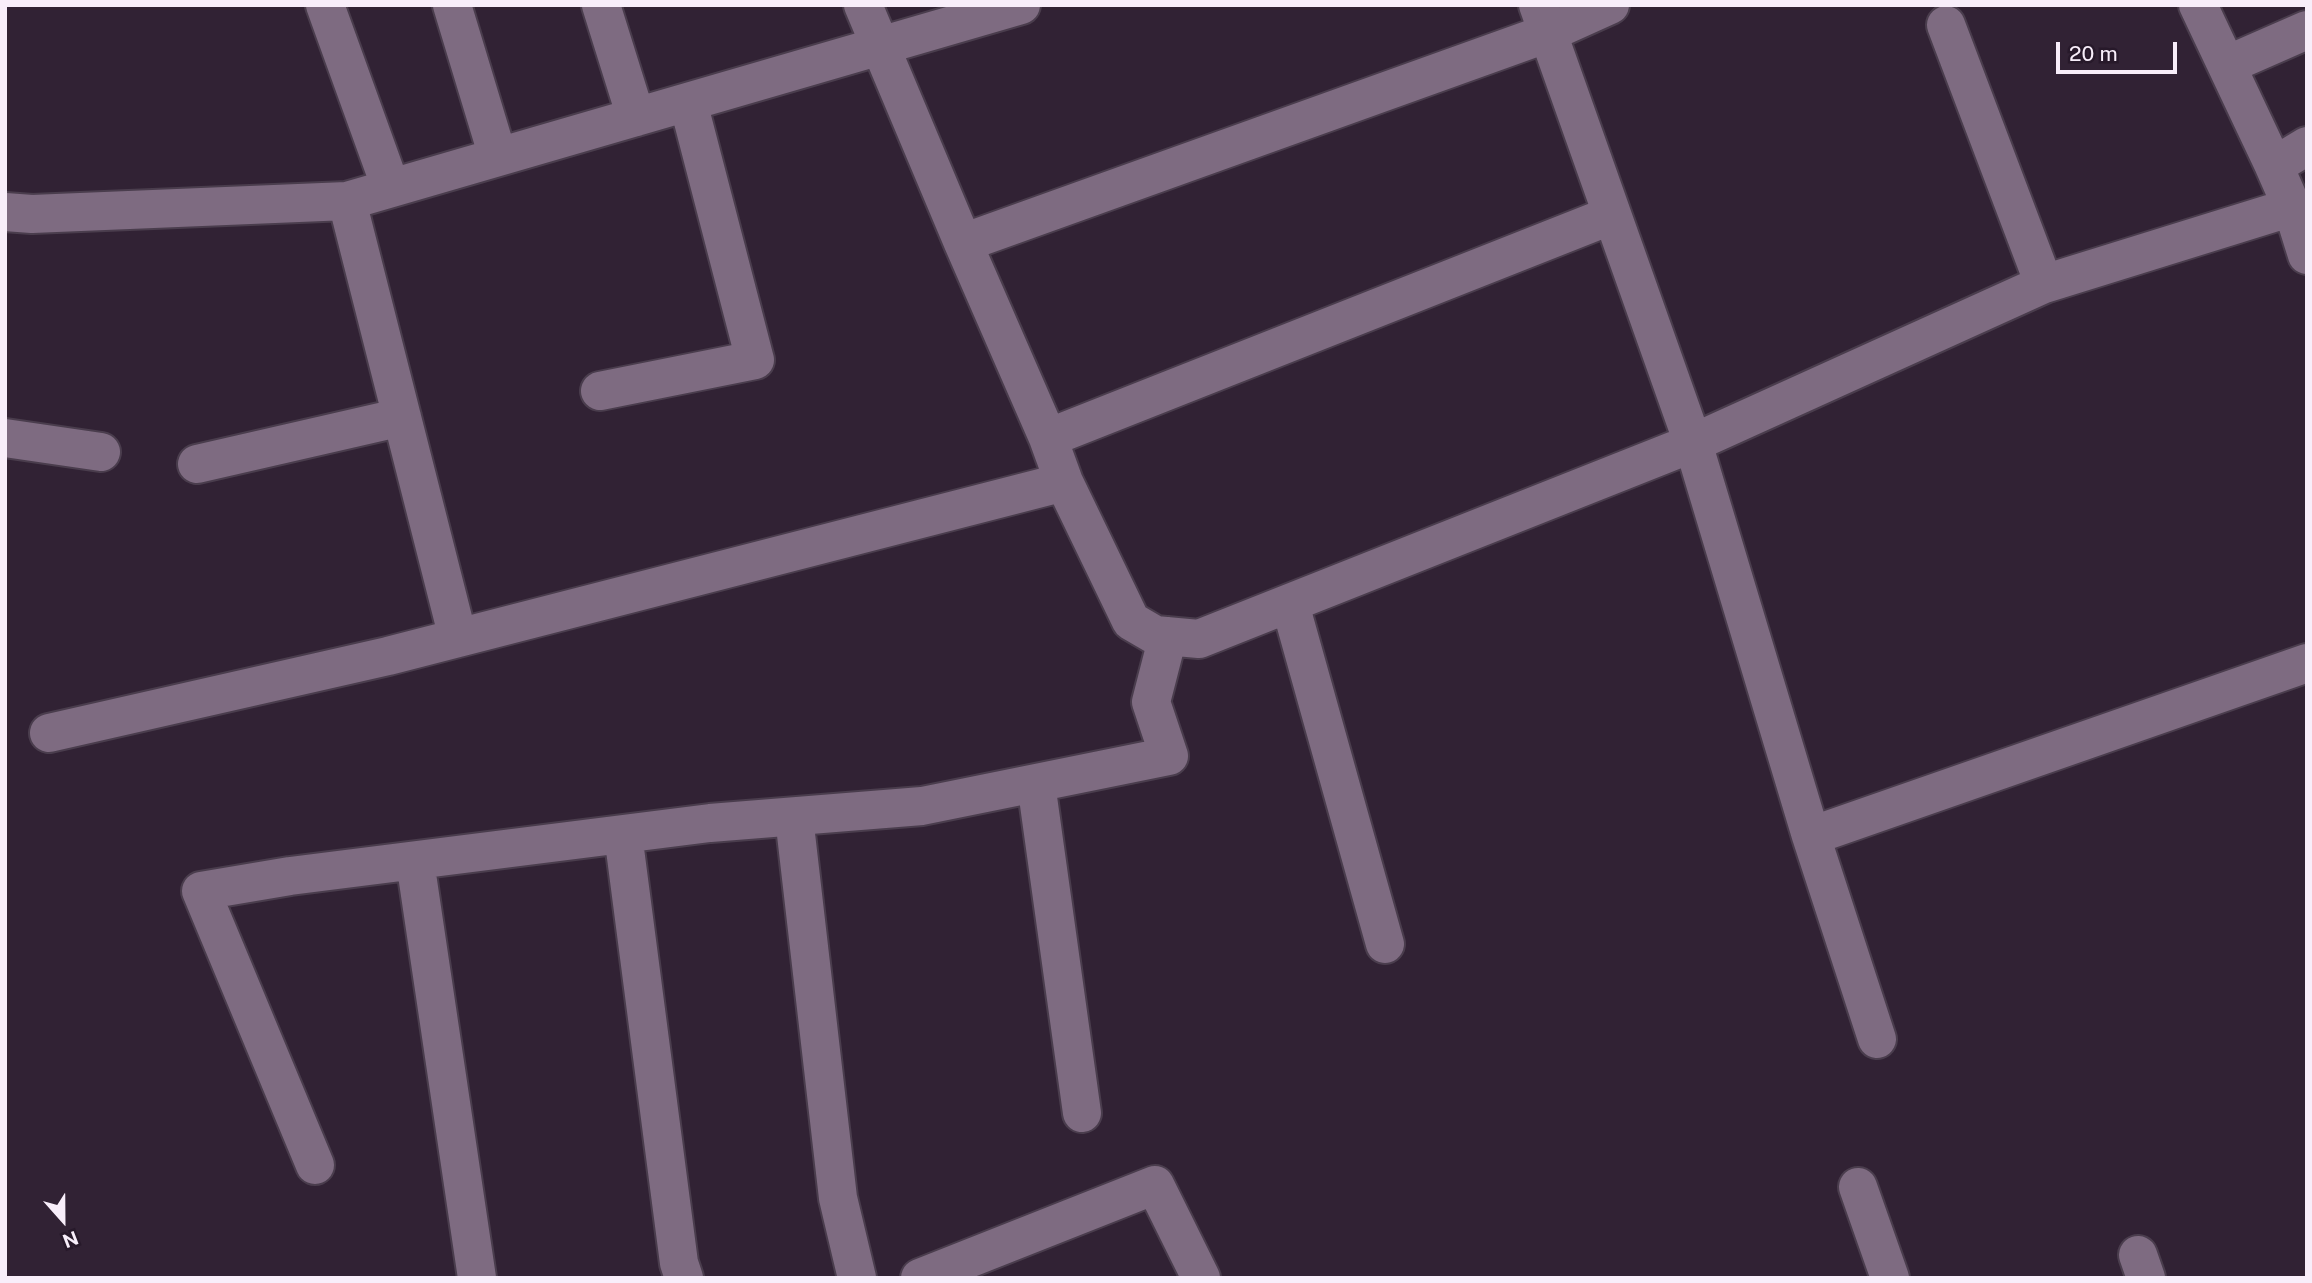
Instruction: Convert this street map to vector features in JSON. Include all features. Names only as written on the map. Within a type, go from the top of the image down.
[{"type":"street","points":[[326,5],[391,188]]},
{"type":"street","points":[[452,5],[498,157]]},
{"type":"street","points":[[601,5],[636,117]]},
{"type":"street","points":[[863,5],[962,243],[1048,438],[1064,482],[1131,621],[1155,635],[1199,639],[1693,443],[2044,284],[2292,207]]},
{"type":"street","points":[[5,212],[32,214],[347,201],[1021,5]]},
{"type":"street","points":[[962,243],[1543,19],[1610,5]]},
{"type":"street","points":[[2198,5],[2292,207],[2307,255]]},
{"type":"street","points":[[1543,19],[1693,443],[1811,836],[1877,1039]]},
{"type":"street","points":[[1946,25],[2044,284]]},
{"type":"street","points":[[2227,65],[2307,30]]},
{"type":"street","points":[[600,391],[755,360],[688,102]]},
{"type":"street","points":[[2274,166],[2307,146]]},
{"type":"street","points":[[347,201],[458,638]]},
{"type":"street","points":[[1048,438],[1612,215]]},
{"type":"street","points":[[197,464],[402,417]]},
{"type":"street","points":[[5,438],[101,452]]},
{"type":"street","points":[[49,733],[374,659],[1064,482]]},
{"type":"street","points":[[1290,604],[1385,944]]},
{"type":"street","points":[[315,1165],[201,891],[710,823],[922,806],[1169,756],[1151,702],[1168,636]]},
{"type":"street","points":[[1811,836],[2307,663]]},
{"type":"street","points":[[1036,783],[1082,1113]]},
{"type":"street","points":[[794,817],[838,1198],[857,1278]]},
{"type":"street","points":[[623,834],[679,1263],[684,1278]]},
{"type":"street","points":[[415,861],[477,1278]]},
{"type":"street","points":[[920,1278],[981,1267],[1155,1185],[1202,1278]]},
{"type":"street","points":[[1858,1187],[1889,1278]]}]
